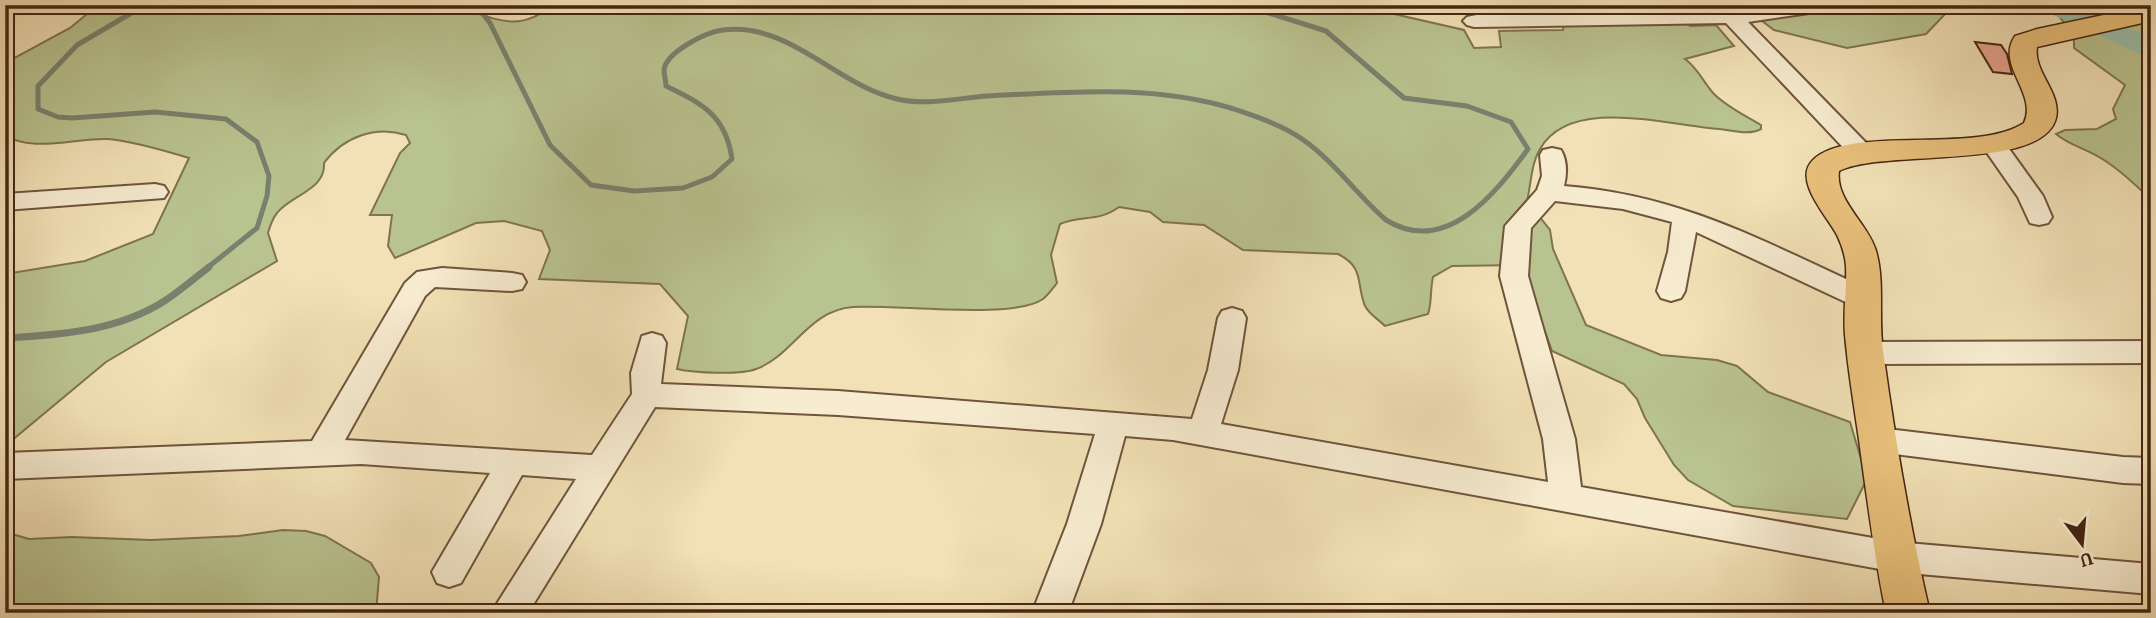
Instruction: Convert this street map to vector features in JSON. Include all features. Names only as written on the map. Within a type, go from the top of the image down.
[{"type":"main road","points":[[1908,613],[1896,557],[1865,353],[1863,259],[1853,235],[1826,189],[1822,172],[1824,166],[1862,153],[1993,144],[2028,136],[2039,127],[2042,119],[2040,97],[2022,54],[2022,46],[2030,39],[2053,33],[2151,13]]},
{"type":"street","points":[[1474,21],[1519,11],[1733,18],[1761,10],[1809,7]]},
{"type":"street","points":[[1733,18],[1775,65],[1862,153]]},
{"type":"street","points":[[1993,144],[2030,197],[2039,217]]},
{"type":"street","points":[[1552,155],[1554,176],[1549,193],[1518,226],[1514,276],[1559,439],[1566,498]]},
{"type":"street","points":[[5,202],[155,191]]},
{"type":"street","points":[[1549,193],[1633,203],[1685,218],[1862,298]]},
{"type":"street","points":[[1671,291],[1681,252],[1685,218]]},
{"type":"street","points":[[321,454],[415,290],[427,279],[442,277],[512,282]]},
{"type":"street","points":[[1203,433],[1223,370],[1232,318]]},
{"type":"street","points":[[509,613],[647,395],[646,373],[652,343]]},
{"type":"street","points":[[1865,353],[2151,352]]},
{"type":"street","points":[[647,395],[838,403],[1203,433],[1896,557],[2151,579]]},
{"type":"street","points":[[1049,613],[1084,524],[1113,424]]},
{"type":"street","points":[[1879,439],[2123,470],[2151,471]]},
{"type":"street","points":[[5,466],[360,452],[601,468]]},
{"type":"street","points":[[449,572],[513,462]]},
{"type":"green space","points":[[98,5],[461,5],[464,9],[498,20],[520,21],[530,19],[552,5],[1372,5],[1381,11],[1464,30],[1474,48],[1501,47],[1499,31],[1563,30],[1564,24],[1549,5],[1668,5],[1690,26],[1716,25],[1734,46],[1685,59],[1714,94],[1761,125],[1761,129],[1740,132],[1623,118],[1597,118],[1574,123],[1555,133],[1540,149],[1533,168],[1527,201],[1550,230],[1553,249],[1586,325],[1661,355],[1717,360],[1737,366],[1768,392],[1850,422],[1867,479],[1847,519],[1733,506],[1688,480],[1674,465],[1645,418],[1637,399],[1624,384],[1552,351],[1521,265],[1452,266],[1433,277],[1428,314],[1385,326],[1365,306],[1356,271],[1347,259],[1338,254],[1243,250],[1204,225],[1163,222],[1150,212],[1119,207],[1104,215],[1060,224],[1051,255],[1057,283],[1043,299],[1028,305],[981,310],[853,307],[824,316],[769,363],[756,369],[717,373],[677,369],[688,316],[660,284],[539,279],[550,250],[542,231],[504,221],[476,223],[395,258],[388,246],[392,215],[370,215],[400,153],[410,143],[406,135],[395,132],[372,133],[341,146],[324,163],[323,172],[314,186],[277,213],[268,233],[277,261],[106,362],[5,446],[5,274],[85,261],[153,234],[189,158],[117,140],[40,144],[15,140],[5,134],[5,63],[70,28]]},
{"type":"green space","points":[[1741,5],[1958,5],[1947,12],[1926,34],[1847,48],[1774,30]]},
{"type":"green space","points":[[2035,5],[2151,5],[2151,200],[2113,166],[2056,134],[2065,130],[2097,129],[2116,119],[2113,109],[2125,85],[2074,48],[2074,36],[2059,16]]},
{"type":"green space","points":[[5,526],[12,534],[29,539],[72,537],[151,540],[239,536],[283,530],[306,531],[325,536],[371,563],[379,577],[376,613],[5,613]]},
{"type":"building","points":[[1975,42],[2001,45],[2007,54],[2012,74],[1993,72]]},
{"type":"waterway","points":[[145,5],[77,45],[38,86],[38,109],[58,117],[72,118],[155,112],[226,119],[257,142],[269,176],[267,196],[257,228],[207,268]]},
{"type":"waterway","points":[[476,5],[490,23],[550,145],[591,185],[634,191],[683,188],[712,177],[732,159],[724,132],[711,113],[666,86],[664,72],[666,63],[679,50],[697,39],[723,30],[747,30],[770,35],[875,92],[908,101],[1112,92],[1173,96],[1234,109],[1278,125],[1302,139],[1325,157],[1386,220],[1408,229],[1429,231],[1468,215],[1501,184],[1528,149],[1511,122],[1467,106],[1404,98],[1326,31],[1243,5]]},
{"type":"waterway","points":[[2055,5],[2151,50]]},
{"type":"waterway","points":[[5,338],[68,333],[129,319],[166,300],[209,267]]}]
